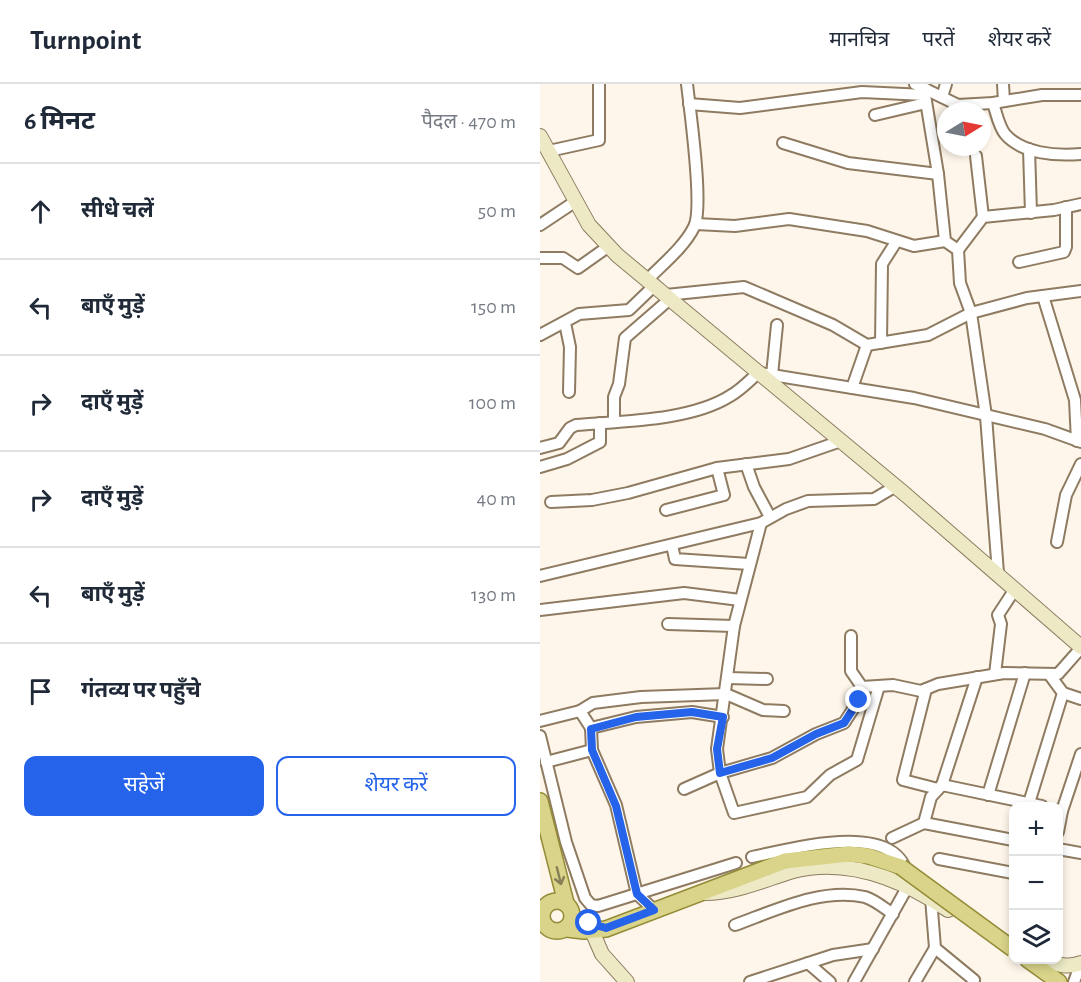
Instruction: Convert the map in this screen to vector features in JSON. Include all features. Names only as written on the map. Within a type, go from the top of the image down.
[{"type":"main road","points":[[540,136],[589,225],[609,246],[764,373],[998,573],[1081,648]]},
{"type":"main road","points":[[540,801],[573,919],[547,920]]},
{"type":"main road","points":[[547,920],[599,930],[785,861],[823,855],[868,856],[901,867],[1009,945]]},
{"type":"main road","points":[[702,893],[727,893],[795,871],[819,868],[858,868],[908,886],[931,898],[965,921],[1009,942]]},
{"type":"main road","points":[[547,920],[553,902],[569,907],[599,930],[602,954],[627,982]]},
{"type":"main road","points":[[1055,964],[1073,966],[1081,963]]},
{"type":"main road","points":[[1034,964],[1059,982]]},
{"type":"street","points":[[549,151],[599,140],[599,84]]},
{"type":"street","points":[[540,335],[579,314],[629,310],[689,236],[696,224],[698,201],[687,84]]},
{"type":"street","points":[[942,97],[946,84]]},
{"type":"street","points":[[1003,84],[998,102],[1004,133],[1022,148],[1062,156],[1081,154]]},
{"type":"street","points":[[689,104],[740,108],[862,92],[923,93],[942,97],[958,105],[1042,95],[1081,95]]},
{"type":"street","points":[[875,115],[923,93]]},
{"type":"street","points":[[923,93],[938,174],[945,241]]},
{"type":"street","points":[[783,143],[848,163],[938,174]]},
{"type":"street","points":[[1029,149],[1031,213]]},
{"type":"street","points":[[976,156],[983,217],[958,250],[960,283],[971,313],[986,416],[998,573]]},
{"type":"street","points":[[540,225],[576,201]]},
{"type":"street","points":[[983,217],[1031,213],[1081,204]]},
{"type":"street","points":[[1018,262],[1064,252],[1066,207]]},
{"type":"street","points":[[696,224],[735,226],[789,219],[867,231],[914,246],[945,241],[958,250]]},
{"type":"street","points":[[881,343],[882,264],[896,242]]},
{"type":"street","points":[[540,258],[563,258],[578,268],[609,246]]},
{"type":"street","points":[[614,422],[614,393],[619,386],[625,338],[668,296],[744,287],[833,325],[867,345],[928,335],[971,313],[1043,296],[1081,291]]},
{"type":"street","points":[[764,373],[914,398],[1045,429],[1079,442],[1074,400],[1043,296]]},
{"type":"street","points":[[564,323],[570,347],[569,392]]},
{"type":"street","points":[[540,448],[559,443],[573,426],[701,409],[730,396],[764,373],[777,325]]},
{"type":"street","points":[[852,388],[867,345]]},
{"type":"street","points":[[540,467],[567,459],[600,442],[600,423]]},
{"type":"street","points":[[551,502],[592,500],[628,493],[717,468],[789,459],[842,441]]},
{"type":"street","points":[[746,464],[766,520],[749,564],[734,626],[717,749],[720,773],[734,813],[807,797],[830,775],[857,760],[879,686]]},
{"type":"street","points":[[1057,542],[1066,495],[1081,464]]},
{"type":"street","points":[[666,510],[724,495],[717,468]]},
{"type":"street","points":[[540,576],[766,520],[808,501],[874,499],[896,486]]},
{"type":"street","points":[[672,545],[675,559],[749,564]]},
{"type":"street","points":[[995,674],[1001,624],[998,615],[1015,589]]},
{"type":"street","points":[[540,610],[684,593],[740,600]]},
{"type":"street","points":[[668,624],[734,626]]},
{"type":"street","points":[[684,789],[720,773],[772,758],[816,734],[844,723],[859,700],[862,687],[851,671],[851,636]]},
{"type":"street","points":[[862,687],[893,685],[921,691],[938,684],[995,674],[1058,674],[1081,648]]},
{"type":"street","points":[[988,795],[1025,673]]},
{"type":"street","points":[[1049,674],[1063,693],[1081,699]]},
{"type":"street","points":[[924,823],[931,797],[940,787],[977,677]]},
{"type":"street","points":[[728,678],[766,679]]},
{"type":"street","points":[[926,689],[903,780],[1024,802]]},
{"type":"street","points":[[1029,802],[1063,693]]},
{"type":"street","points":[[540,721],[580,711],[591,704],[641,698],[726,694],[763,710],[784,711]]},
{"type":"street","points":[[580,711],[591,729],[592,750],[616,806],[637,894],[654,910]]},
{"type":"street","points":[[591,729],[636,717],[692,712],[723,717]]},
{"type":"street","points":[[540,736],[566,842],[587,901],[597,906],[736,863]]},
{"type":"street","points":[[546,762],[592,750]]},
{"type":"street","points":[[1063,803],[1081,754]]},
{"type":"street","points":[[892,838],[924,823],[1009,839]]},
{"type":"street","points":[[752,857],[824,842],[855,841],[875,844],[901,859],[908,877],[908,886],[854,982]]},
{"type":"street","points":[[1063,850],[1081,853]]},
{"type":"street","points":[[939,859],[1009,872]]},
{"type":"street","points":[[735,926],[792,905],[831,896],[865,897],[893,914]]},
{"type":"street","points":[[915,982],[935,948],[931,898]]},
{"type":"street","points":[[935,948],[974,980],[973,982]]},
{"type":"street","points":[[750,982],[833,955],[873,949]]},
{"type":"street","points":[[808,963],[830,982]]},
{"type":"street","points":[[1074,982],[1081,963]]},
{"type":"route","points":[[589,923],[606,928],[654,910],[637,894],[616,806],[592,750],[591,729],[632,717],[692,712],[723,717],[717,749],[720,773],[772,758],[816,734],[844,723],[859,700]]}]
